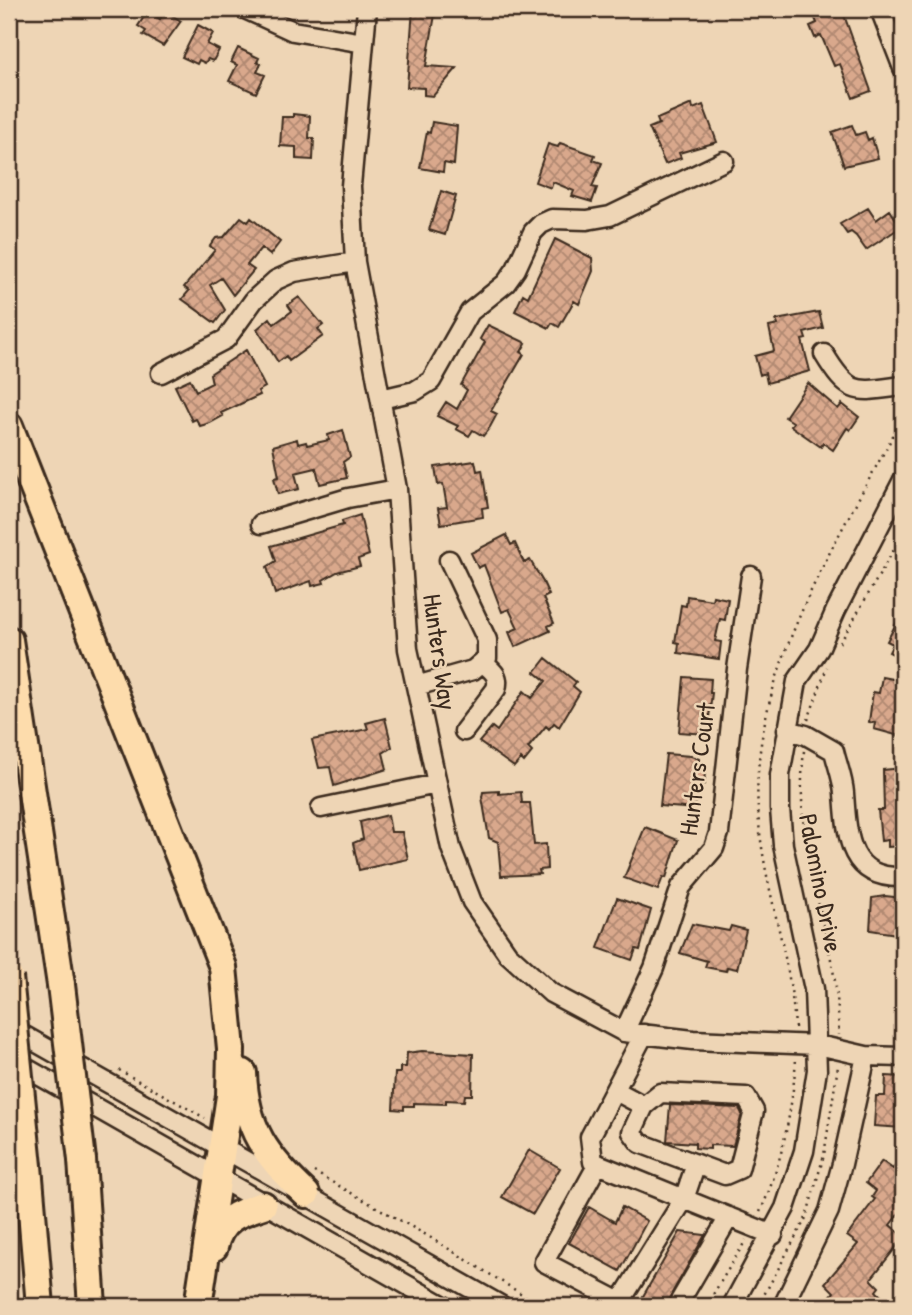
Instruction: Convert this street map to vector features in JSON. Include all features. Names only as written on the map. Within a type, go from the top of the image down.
[{"type":"highway","points":[[9,426],[223,967],[231,1049],[230,1096],[199,1306]]},
{"type":"highway","points":[[9,640],[61,985],[82,1160],[92,1306]]},
{"type":"highway","points":[[9,977],[40,1306]]},
{"type":"highway","points":[[226,983],[238,1016],[244,1091],[251,1125],[275,1166],[306,1194]]},
{"type":"highway","points":[[199,1306],[220,1228],[228,1218],[263,1205]]},
{"type":"street","points":[[244,9],[293,31],[364,43]]},
{"type":"street","name":"Hunters Way","points":[[367,9],[351,186],[355,262],[397,489],[408,649],[452,848],[472,902],[508,954],[551,993],[624,1032],[693,1040],[818,1045],[866,1056],[903,1057]]},
{"type":"street","points":[[880,9],[903,68]]},
{"type":"street","points":[[381,399],[415,391],[431,381],[470,313],[506,283],[516,269],[533,232],[541,224],[552,219],[587,220],[610,216],[724,161]]},
{"type":"street","points":[[161,373],[226,339],[254,300],[276,280],[294,272],[355,262]]},
{"type":"street","points":[[824,354],[839,379],[859,392],[903,386]]},
{"type":"street","name":"Palomino Drive","points":[[732,1306],[773,1235],[785,1208],[804,1151],[814,1100],[818,1045],[809,960],[783,845],[780,775],[797,681],[819,649],[835,610],[903,480]]},
{"type":"street","points":[[261,524],[348,498],[397,489]]},
{"type":"street","points":[[416,686],[473,670],[483,663],[489,650],[487,640],[449,560]]},
{"type":"street","name":"Hunters Court","points":[[624,1032],[654,968],[681,887],[714,848],[719,833],[737,669],[751,576]]},
{"type":"street","points":[[464,731],[496,689],[498,681],[495,673],[483,663]]},
{"type":"street","points":[[787,730],[806,735],[834,751],[844,790],[845,829],[853,854],[872,871],[903,877]]},
{"type":"street","points":[[321,808],[438,785]]},
{"type":"street","points":[[9,1027],[502,1306]]},
{"type":"street","points":[[644,1034],[590,1137],[593,1162],[773,1235]]},
{"type":"street","points":[[783,1306],[828,1211],[842,1164],[866,1056]]},
{"type":"street","points":[[9,1059],[216,1179],[444,1306]]},
{"type":"street","points":[[616,1091],[644,1106]]},
{"type":"street","points":[[660,1093],[746,1097],[754,1111],[739,1169],[725,1175],[640,1143],[632,1132],[644,1106],[660,1093]]},
{"type":"street","points":[[598,1164],[544,1262],[624,1304],[684,1199],[696,1164]]},
{"type":"street","points":[[677,1306],[729,1217]]},
{"type":"path","points":[[834,653],[903,534]]},
{"type":"path","points":[[828,664],[806,735],[801,771],[806,858],[835,982],[839,1050]]},
{"type":"path","points":[[706,1306],[753,1227],[777,1168],[788,1123],[796,1061]]},
{"type":"building","points":[[413,9],[436,9],[426,66],[457,68],[433,96],[424,95],[424,88],[407,87]]},
{"type":"building","points":[[816,9],[838,9],[841,16],[844,15],[871,91],[853,98],[840,64],[834,66],[821,35],[815,38],[810,26],[817,23],[814,16],[818,14]]},
{"type":"building","points":[[148,11],[160,19],[165,11],[181,21],[163,46],[143,35],[146,31],[138,26]]},
{"type":"building","points":[[198,25],[213,33],[207,44],[219,50],[213,61],[208,59],[205,63],[199,60],[197,64],[182,57]]},
{"type":"building","points":[[238,48],[259,58],[257,62],[261,64],[257,72],[265,75],[256,93],[229,81],[237,65],[231,62]]},
{"type":"building","points":[[692,104],[693,109],[703,105],[717,142],[679,153],[681,158],[665,164],[649,128],[659,124],[657,119]]},
{"type":"building","points":[[293,114],[310,116],[309,138],[314,138],[313,160],[296,159],[296,147],[280,146],[282,117],[293,117]]},
{"type":"building","points":[[432,122],[457,126],[454,165],[444,163],[443,172],[420,168],[427,132],[430,133]]},
{"type":"building","points":[[852,125],[856,135],[865,132],[868,140],[872,138],[878,158],[844,166],[832,132]]},
{"type":"building","points":[[560,143],[595,155],[593,160],[602,163],[592,187],[597,188],[592,202],[572,196],[574,191],[553,182],[551,188],[535,182],[548,144],[558,147]]},
{"type":"building","points":[[441,191],[456,196],[445,235],[429,230]]},
{"type":"building","points":[[868,208],[876,220],[890,210],[901,227],[866,250],[856,236],[851,232],[847,234],[840,224]]},
{"type":"building","points":[[241,217],[248,222],[251,218],[280,242],[270,255],[261,248],[247,265],[254,270],[233,295],[221,278],[210,285],[225,310],[215,323],[182,299],[189,291],[184,287],[215,250],[210,246],[216,238],[224,237]]},
{"type":"building","points":[[555,239],[592,258],[593,271],[579,304],[574,301],[559,327],[552,323],[549,328],[515,311],[523,294],[528,297]]},
{"type":"building","points":[[299,297],[323,325],[318,329],[323,336],[289,361],[286,356],[278,362],[257,329],[270,318],[274,324],[292,311],[288,305]]},
{"type":"building","points":[[819,312],[823,328],[804,333],[806,339],[802,340],[810,371],[767,383],[765,373],[760,375],[755,356],[774,351],[769,327],[778,325],[776,320]]},
{"type":"building","points":[[488,325],[526,343],[521,352],[524,354],[491,411],[497,414],[490,427],[483,436],[473,430],[469,436],[456,429],[458,426],[437,416],[446,402],[457,409],[467,390],[461,385],[485,342],[480,339]]},
{"type":"building","points":[[246,350],[265,387],[258,391],[260,395],[221,413],[223,416],[210,423],[200,426],[196,419],[192,421],[175,386],[190,379],[196,391],[212,383],[210,374]]},
{"type":"building","points":[[808,383],[838,409],[842,404],[859,417],[850,430],[847,428],[833,450],[823,443],[821,447],[791,426],[793,422],[785,417]]},
{"type":"building","points":[[343,430],[350,457],[343,462],[347,478],[320,484],[316,468],[295,473],[299,489],[278,494],[274,478],[279,477],[273,446],[297,439],[298,444],[306,442],[307,445],[329,440],[328,435]]},
{"type":"building","points":[[475,461],[477,471],[482,470],[488,507],[482,508],[483,517],[441,524],[438,508],[447,507],[443,484],[438,485],[435,467]]},
{"type":"building","points":[[360,515],[369,555],[358,559],[360,566],[337,572],[323,580],[324,583],[312,586],[311,581],[275,594],[267,567],[276,561],[271,546],[343,525],[342,521]]},
{"type":"building","points":[[506,535],[511,545],[515,543],[524,563],[530,560],[543,582],[549,595],[543,598],[554,623],[548,626],[550,631],[515,647],[509,632],[518,628],[509,609],[502,612],[484,565],[478,568],[471,553]]},
{"type":"building","points":[[687,596],[712,600],[713,596],[728,599],[725,620],[720,619],[715,641],[721,642],[719,659],[678,653],[679,643],[675,642],[681,605],[686,606]]},
{"type":"building","points":[[903,610],[903,659],[889,652],[893,644],[887,641]]},
{"type":"building","points":[[546,658],[576,682],[573,686],[580,692],[559,727],[554,723],[549,729],[546,726],[528,748],[532,752],[524,762],[521,759],[514,767],[479,742],[492,727],[497,731],[524,691],[532,698],[546,681],[535,672]]},
{"type":"building","points":[[684,677],[711,679],[707,734],[679,732]]},
{"type":"building","points":[[882,677],[903,681],[903,737],[874,729],[875,723],[869,722],[873,692],[879,693]]},
{"type":"building","points":[[385,718],[392,747],[383,753],[387,769],[334,786],[330,767],[319,768],[312,740],[368,729],[366,723]]},
{"type":"building","points":[[666,754],[691,756],[704,765],[705,784],[699,783],[695,809],[660,806]]},
{"type":"building","points":[[903,768],[903,846],[888,847],[888,840],[881,841],[878,810],[884,810],[883,770]]},
{"type":"building","points":[[499,791],[499,794],[521,792],[522,803],[530,803],[534,845],[546,844],[547,869],[539,870],[540,874],[501,876],[498,842],[489,838],[482,797],[483,792]]},
{"type":"building","points":[[388,815],[391,832],[402,832],[408,859],[359,870],[353,843],[363,839],[360,822]]},
{"type":"building","points":[[645,827],[678,840],[666,878],[663,877],[658,890],[624,878]]},
{"type":"building","points":[[617,898],[651,910],[640,950],[636,949],[632,960],[598,948]]},
{"type":"building","points":[[872,898],[903,898],[903,935],[870,930]]},
{"type":"building","points":[[692,924],[729,931],[731,926],[746,930],[737,969],[727,967],[726,971],[705,967],[707,961],[680,953]]},
{"type":"building","points":[[422,1051],[473,1054],[472,1095],[465,1095],[464,1101],[446,1100],[446,1104],[414,1103],[414,1106],[404,1106],[404,1110],[393,1109],[395,1073],[400,1073],[400,1067],[406,1067],[407,1053]]},
{"type":"building","points":[[886,1076],[903,1077],[903,1128],[874,1126],[876,1096],[885,1096]]},
{"type":"building","points":[[670,1105],[739,1108],[742,1114],[733,1146],[710,1145],[710,1149],[695,1148],[695,1143],[667,1141]]},
{"type":"building","points":[[529,1150],[560,1168],[533,1214],[502,1197]]},
{"type":"building","points":[[882,1161],[893,1169],[897,1163],[903,1168],[903,1208],[890,1225],[902,1235],[901,1241],[871,1279],[879,1287],[876,1291],[881,1296],[871,1306],[838,1306],[829,1298],[834,1292],[825,1283],[858,1244],[847,1236],[875,1199],[872,1197],[876,1191],[866,1183]]},
{"type":"building","points":[[589,1207],[615,1222],[622,1207],[647,1221],[620,1271],[569,1243]]},
{"type":"building","points":[[680,1232],[705,1235],[667,1302],[642,1298]]}]
